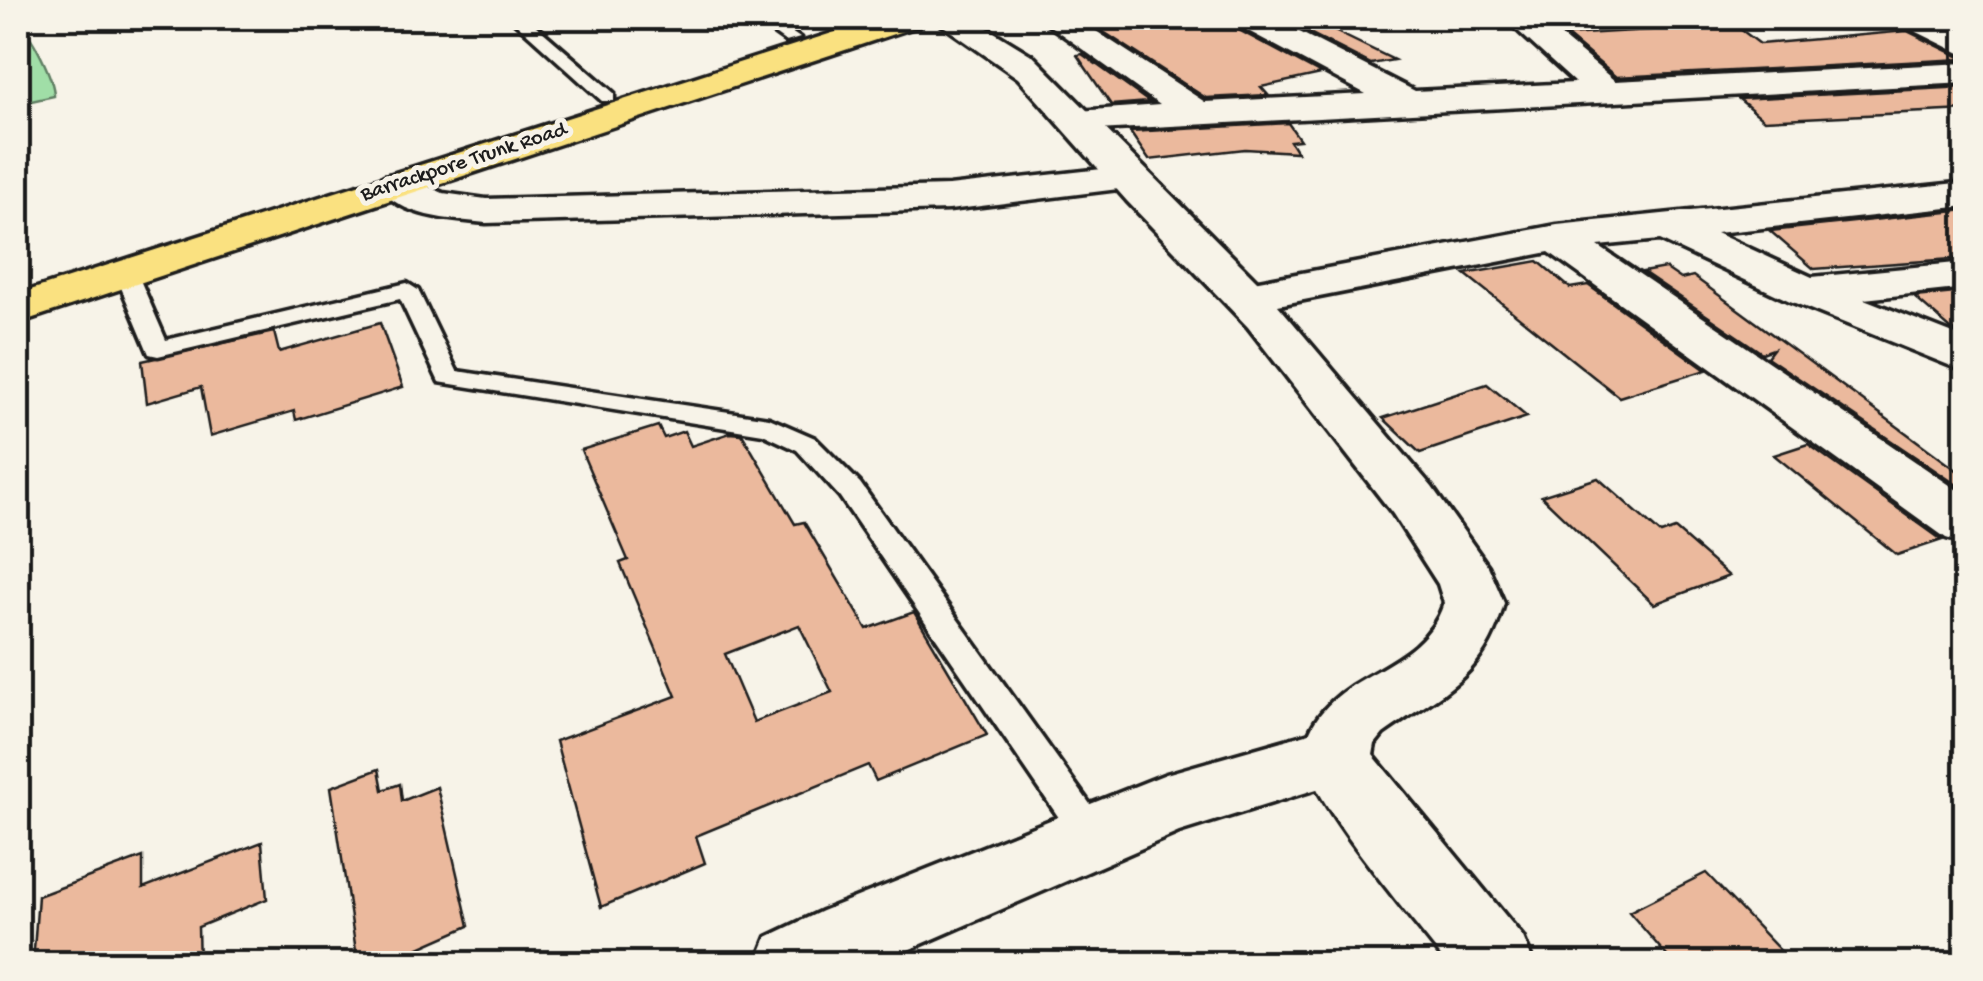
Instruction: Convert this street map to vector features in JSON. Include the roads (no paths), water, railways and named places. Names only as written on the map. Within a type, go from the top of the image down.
[{"type":"main road","name":"Barrackpore Trunk Road","points":[[18,283],[608,97],[776,28],[858,18]]},
{"type":"main road","name":"Barrackpore Trunk Road","points":[[18,309],[910,18]]},
{"type":"street","points":[[948,18],[992,41],[1027,68],[1248,298],[1336,402],[1458,567],[1475,597],[1470,630],[1452,657],[1354,718],[1343,735],[1338,754],[1348,780],[1495,964]]},
{"type":"street","points":[[1055,18],[1197,113]]},
{"type":"street","points":[[1248,18],[1406,101]]},
{"type":"street","points":[[1520,18],[1606,91]]},
{"type":"street","points":[[1914,18],[1966,46]]},
{"type":"street","points":[[1078,120],[1966,73]]},
{"type":"street","points":[[398,184],[433,204],[486,211],[949,198],[1129,178]]},
{"type":"street","points":[[1248,298],[1556,238],[1889,199],[1966,194]]},
{"type":"street","points":[[1667,226],[1806,291],[1966,357]]},
{"type":"street","points":[[1556,238],[1966,524]]},
{"type":"street","points":[[1806,291],[1966,276]]},
{"type":"street","points":[[795,964],[849,937],[1166,805],[1338,754]]},
{"type":"lane","points":[[518,18],[608,97]]},
{"type":"lane","points":[[126,274],[158,350],[407,290],[448,377],[750,422],[769,426],[806,444],[850,490],[1092,836]]}]
